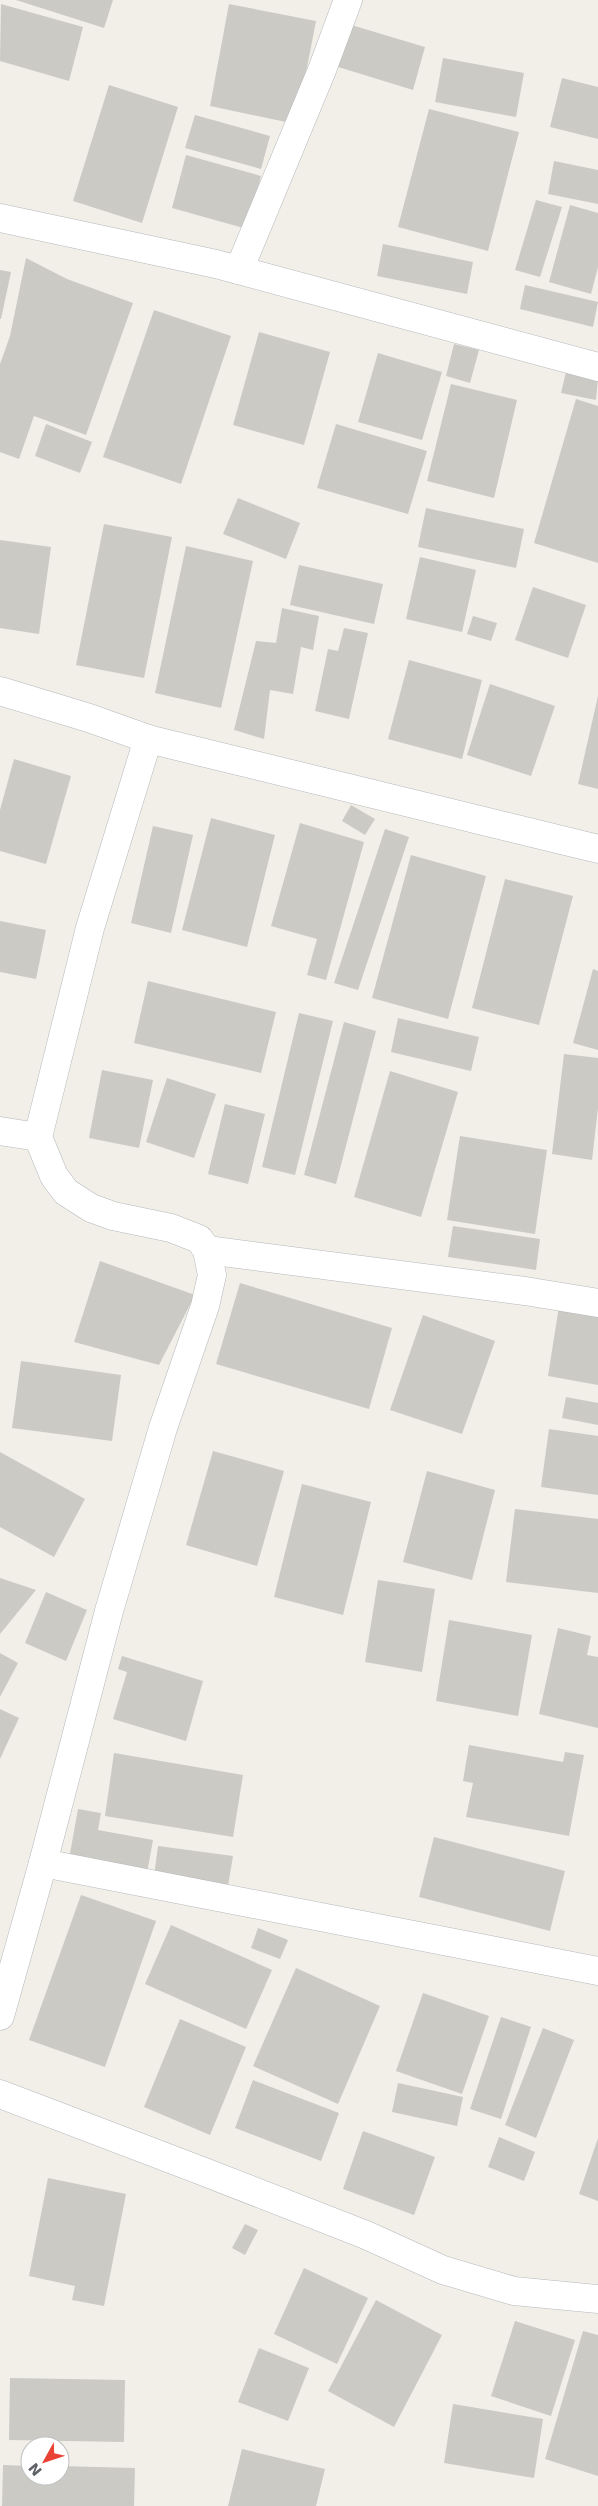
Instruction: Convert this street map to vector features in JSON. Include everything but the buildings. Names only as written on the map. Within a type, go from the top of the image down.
[{"type":"street","points":[[239,270],[322,70],[348,0]]},
{"type":"street","points":[[0,218],[239,270],[598,367]]},
{"type":"street","points":[[0,691],[89,718],[148,739],[598,849]]},
{"type":"street","points":[[0,2016],[43,1863],[112,1602],[163,1428],[205,1306],[212,1275],[207,1250],[200,1239],[171,1228],[113,1216],[91,1208],[66,1192],[54,1176],[38,1137],[90,928],[148,739]]},
{"type":"street","points":[[0,1131],[38,1137]]},
{"type":"street","points":[[207,1250],[525,1291],[598,1303]]},
{"type":"street","points":[[43,1863],[598,1971]]},
{"type":"street","points":[[0,2094],[366,2236],[443,2270],[514,2291],[598,2299]]}]
